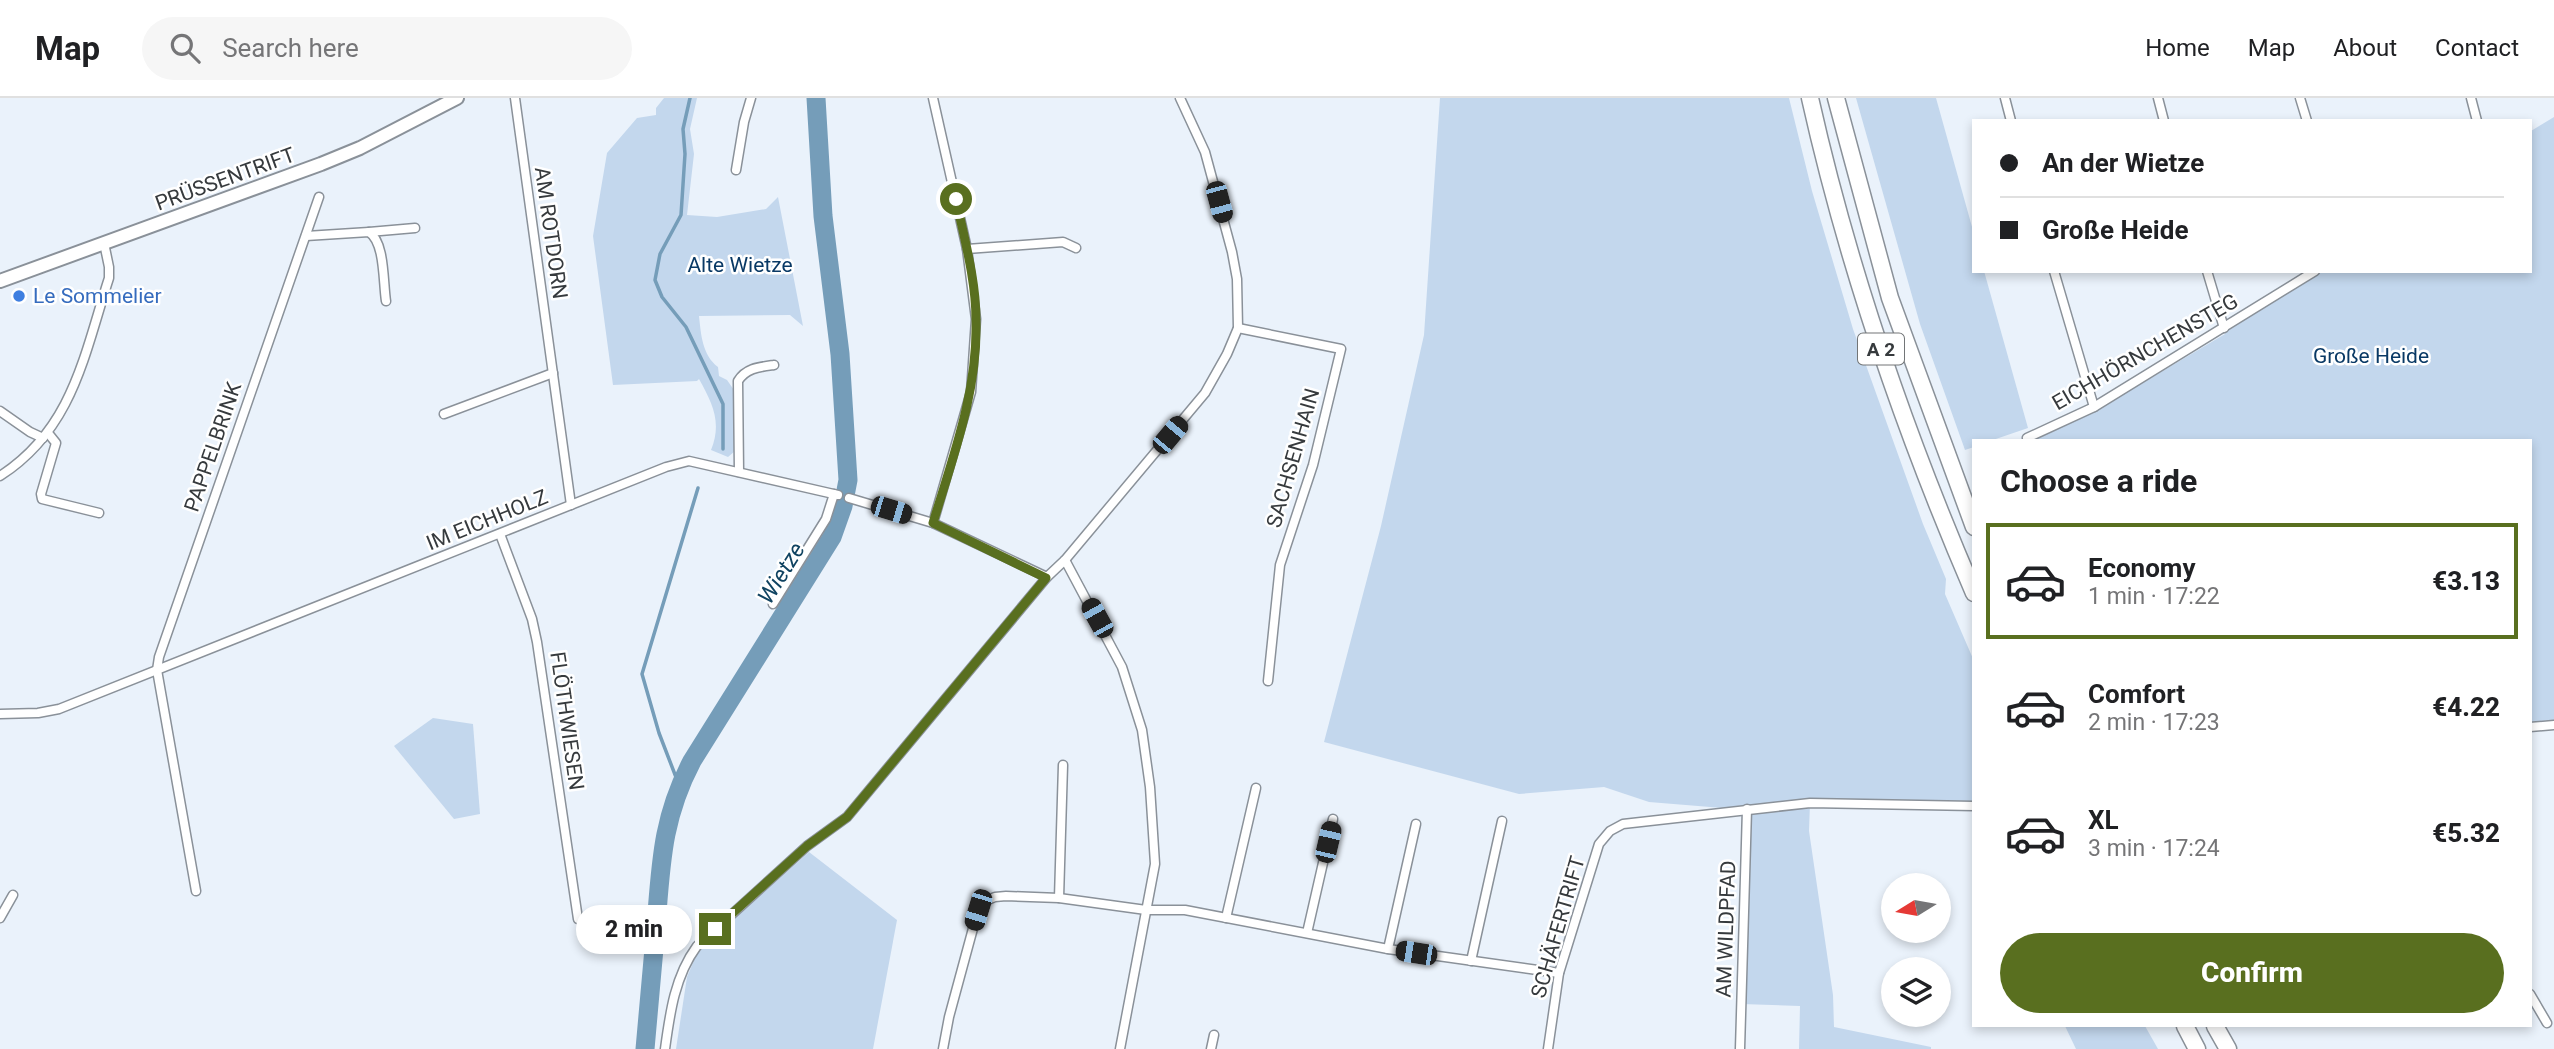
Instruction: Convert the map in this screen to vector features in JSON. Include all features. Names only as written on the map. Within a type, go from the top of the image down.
[{"type":"highway","name":"A 2","points":[[1810,98],[1838,209],[1917,457],[1972,588]]},
{"type":"highway","name":"A 2","points":[[1836,98],[1890,298],[1972,522]]},
{"type":"highway","points":[[2186,1027],[2197,1049]]},
{"type":"highway","points":[[2216,1027],[2228,1049]]},
{"type":"main road","name":"PRÜSSENTRIFT","points":[[0,281],[351,152],[457,98]]},
{"type":"street","name":"AM ROTDORN","points":[[515,98],[571,505]]},
{"type":"street","points":[[736,170],[751,98]]},
{"type":"street","points":[[933,98],[967,249],[975,299],[975,354],[971,392],[933,523]]},
{"type":"street","points":[[665,1049],[677,986],[686,962],[697,946],[807,846],[847,817],[1046,578],[1065,560],[1205,393],[1227,354],[1238,328],[1237,279],[1233,252],[1205,152],[1180,98]]},
{"type":"street","points":[[2005,98],[2010,119]]},
{"type":"street","points":[[2158,98],[2163,119]]},
{"type":"street","points":[[2300,98],[2306,119]]},
{"type":"street","points":[[2471,98],[2476,119]]},
{"type":"street","name":"PAPPELBRINK","points":[[156,670],[319,197]]},
{"type":"street","points":[[306,236],[415,229]]},
{"type":"street","points":[[369,232],[377,239],[380,247],[386,301]]},
{"type":"street","points":[[967,249],[1063,242],[1076,248]]},
{"type":"street","points":[[0,476],[46,435],[71,395],[108,278],[109,267],[104,243]]},
{"type":"street","points":[[2055,273],[2094,407]]},
{"type":"street","points":[[2208,273],[2224,328]]},
{"type":"street","name":"EICHHÖRNCHENSTEG","points":[[2027,438],[2094,407],[2312,273]]},
{"type":"street","name":"SACHSENHAIN","points":[[1238,328],[1341,349],[1312,465],[1280,565],[1268,681]]},
{"type":"street","points":[[739,472],[738,381],[750,369],[774,365]]},
{"type":"street","points":[[444,414],[553,373]]},
{"type":"street","points":[[0,411],[30,432],[46,435],[56,443],[41,494],[42,499],[99,513]]},
{"type":"street","name":"IM EICHHOLZ","points":[[0,714],[38,713],[59,709],[666,467],[690,461],[836,495],[826,519],[773,604]]},
{"type":"street","points":[[849,498],[933,523],[1046,578]]},
{"type":"street","name":"FLÖTHWIESEN","points":[[500,534],[532,619],[537,642],[578,919]]},
{"type":"street","points":[[1065,560],[1122,667],[1142,730],[1155,834],[1155,864],[1120,1049]]},
{"type":"street","points":[[156,670],[196,891]]},
{"type":"street","points":[[2532,727],[2554,725]]},
{"type":"street","points":[[1059,898],[1063,765]]},
{"type":"street","points":[[1226,918],[1256,788]]},
{"type":"street","points":[[1747,810],[1810,803],[1972,806]]},
{"type":"street","name":"SCHÄFERTRIFT","points":[[1548,1049],[1559,973],[1600,844],[1610,831],[1623,824],[1747,810]]},
{"type":"street","name":"AM WILDPFAD","points":[[1740,1049],[1747,810]]},
{"type":"street","points":[[1307,933],[1333,819]]},
{"type":"street","points":[[1471,961],[1502,821]]},
{"type":"street","points":[[1388,949],[1416,824]]},
{"type":"street","points":[[0,918],[13,895]]},
{"type":"street","points":[[943,1049],[978,910],[985,901],[995,897],[1059,898],[1146,910],[1185,910],[1388,949],[1559,973]]},
{"type":"street","points":[[2532,997],[2547,1023]]},
{"type":"street","points":[[1210,1049],[1214,1035]]},
{"type":"green space","points":[[664,98],[697,98],[690,129],[694,154],[687,215],[717,217],[766,209],[778,197],[803,326],[790,315],[699,316],[705,350],[718,367],[719,376],[727,380],[734,390],[735,451],[728,457],[711,450],[716,422],[699,379],[613,385],[593,236],[607,153],[637,118],[656,115],[656,108]]},
{"type":"green space","points":[[1440,98],[1789,98],[1812,191],[1853,329],[1923,524],[1946,579],[1945,594],[1972,656],[1972,806],[1810,803],[1809,831],[1833,995],[1834,1027],[1931,1049],[1799,1049],[1800,1006],[1741,1004],[1747,810],[1649,802],[1604,787],[1519,794],[1324,742],[1381,526],[1424,335]]},
{"type":"green space","points":[[1856,98],[1936,98],[1972,227],[1972,273],[1985,273],[2028,428],[1996,439],[1972,439],[1972,448],[1965,450],[1920,324]]},
{"type":"green space","name":"Große Heide","points":[[2554,117],[2554,720],[2532,722],[2532,439],[2037,439],[2097,410],[2225,334],[2224,328],[2312,273],[2532,273],[2532,130]]},
{"type":"green space","points":[[433,718],[473,724],[480,814],[454,819],[394,746]]},
{"type":"green space","points":[[809,852],[897,920],[873,1049],[676,1049],[687,977],[698,951]]},
{"type":"green space","points":[[2065,1027],[2146,1027],[2158,1049],[2076,1049]]},
{"type":"waterway","name":"Alte Wietze","points":[[690,98],[683,129],[685,154],[681,215],[660,254],[655,280],[662,297],[686,327],[723,404],[723,449]]},
{"type":"waterway","name":"Wietze","points":[[645,1049],[662,861],[674,802],[692,761],[832,537],[843,506],[848,480],[840,354],[823,216],[816,98]]},
{"type":"waterway","name":"Alte Wietze","points":[[679,785],[659,733],[642,674],[698,488]]},
{"type":"place","name":"Le Sommelier","points":[[19,296]]},
{"type":"route","points":[[715,929],[807,846],[847,817],[1046,578],[933,523],[971,392],[975,354],[974,288],[956,199]]}]
